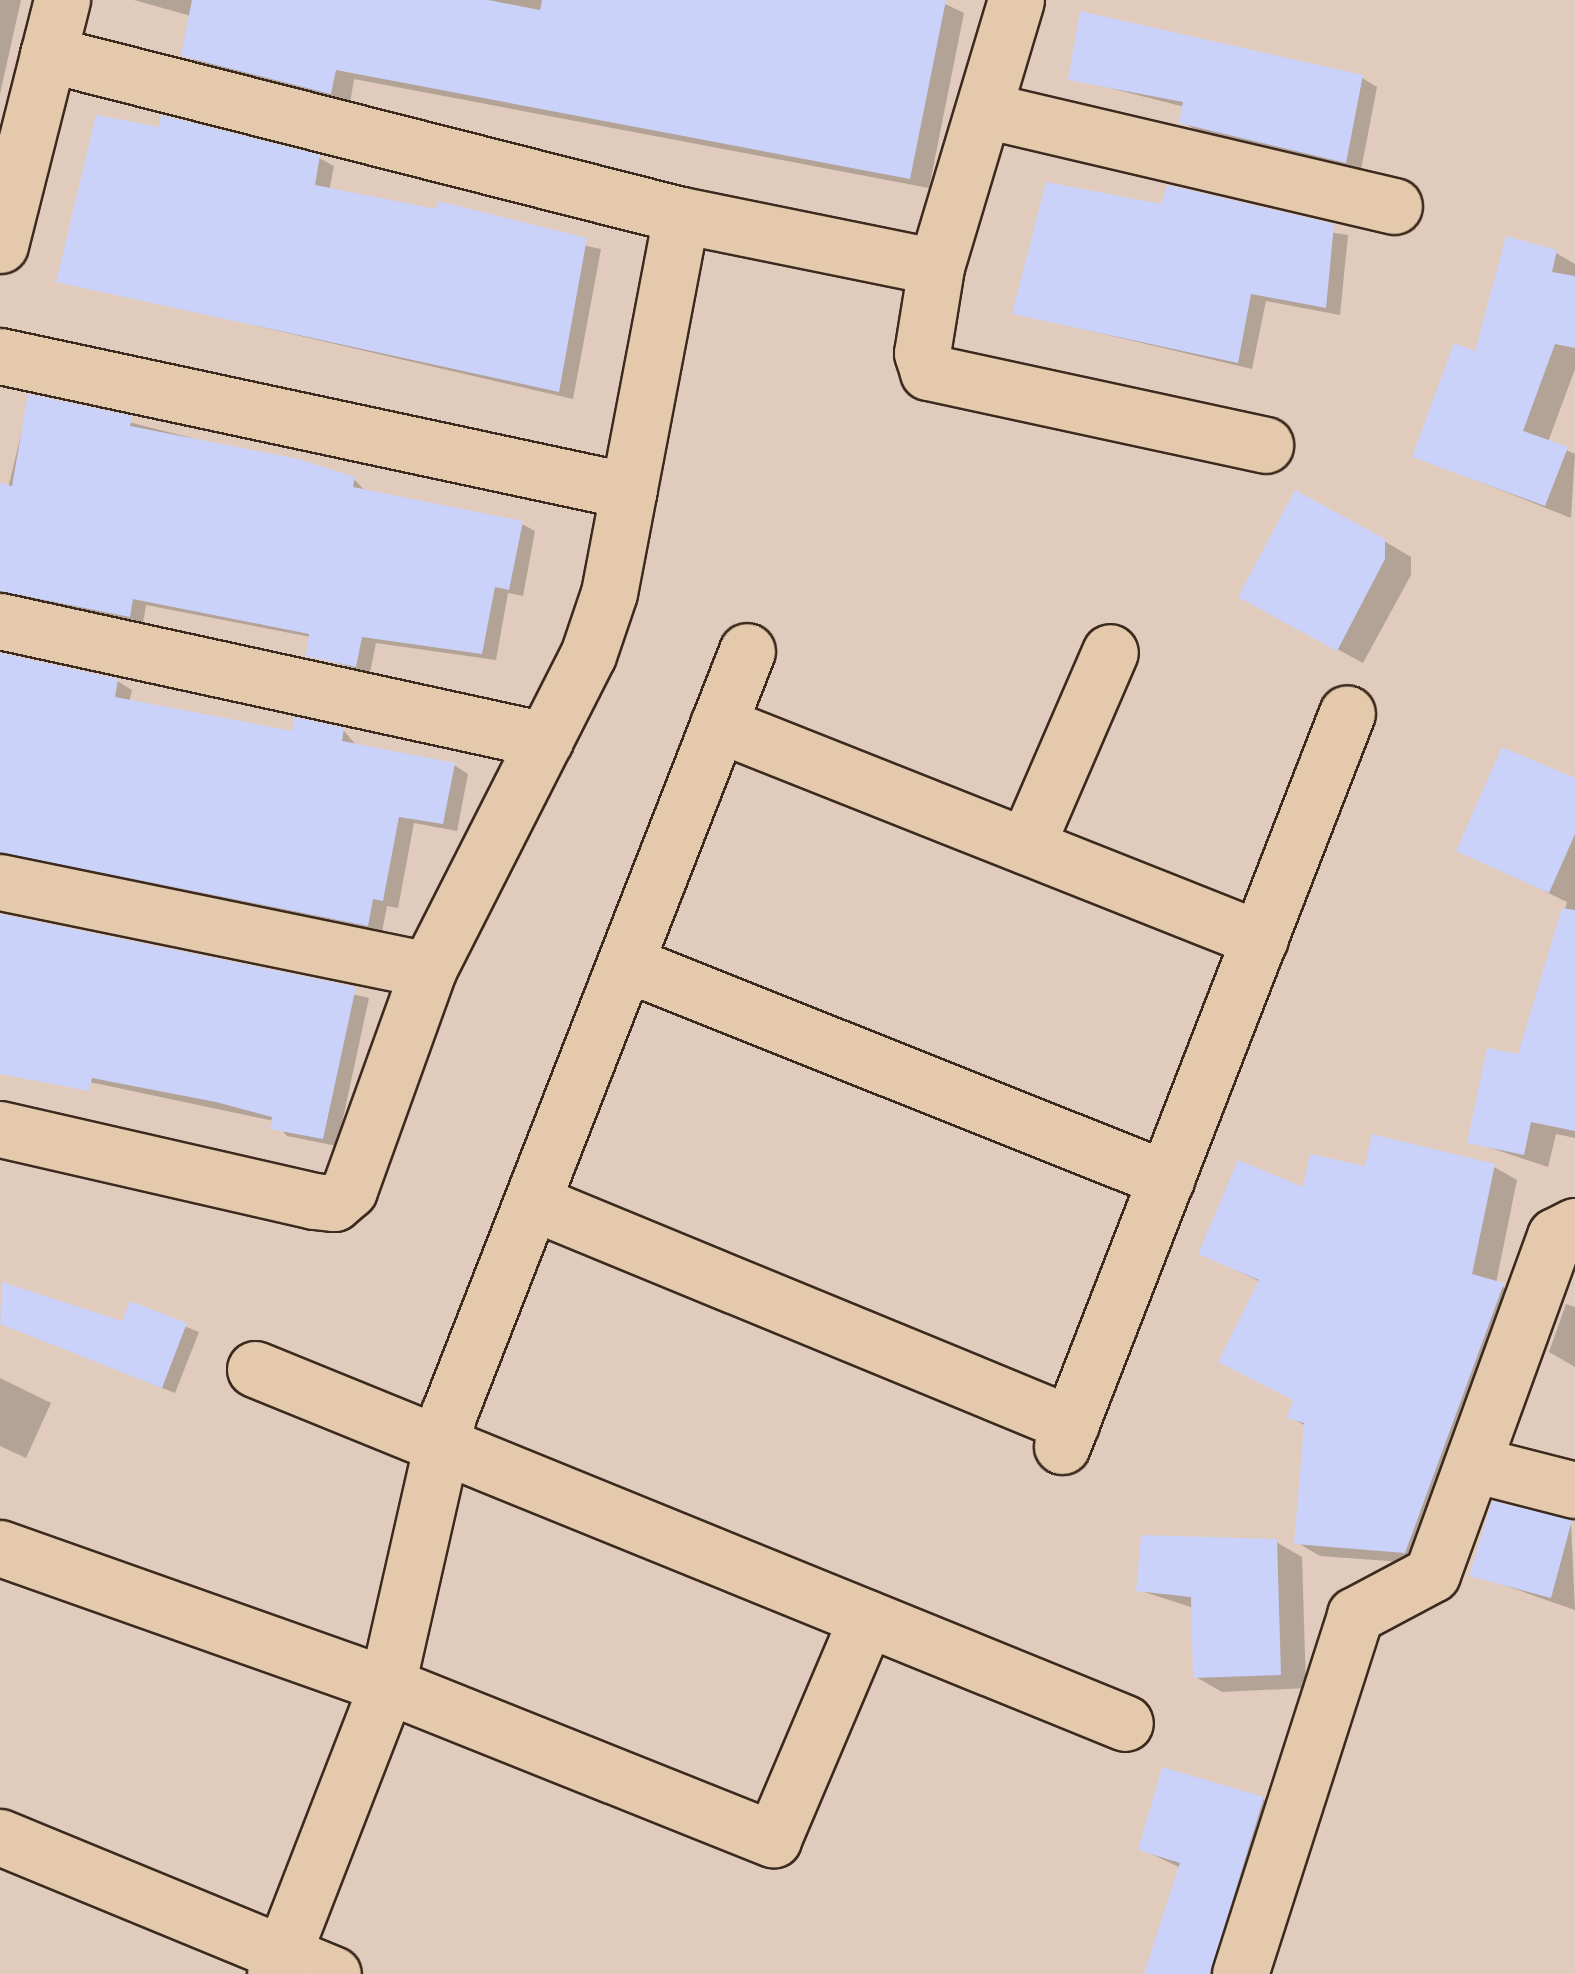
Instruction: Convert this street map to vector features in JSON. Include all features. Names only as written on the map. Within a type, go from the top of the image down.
[{"type":"street","points":[[0,245],[62,0]]},
{"type":"street","points":[[1016,0],[936,266],[922,353],[928,372],[1265,446]]},
{"type":"street","points":[[48,54],[681,215],[936,266]]},
{"type":"street","points":[[985,110],[1394,206]]},
{"type":"street","points":[[0,1128],[334,1203],[349,1190],[428,970],[588,655],[628,491],[681,215]]},
{"type":"street","points":[[0,356],[628,491]]},
{"type":"street","points":[[0,622],[545,740]]},
{"type":"street","points":[[0,1837],[297,1967],[387,1685],[443,1446],[532,1202],[747,651]]},
{"type":"street","points":[[1026,846],[1110,652]]},
{"type":"street","points":[[532,1202],[1066,1435],[1347,713]]},
{"type":"street","points":[[718,724],[1260,938]]},
{"type":"street","points":[[0,882],[428,970]]},
{"type":"street","points":[[625,963],[1166,1178]]},
{"type":"street","points":[[1240,1974],[1356,1615],[1425,1585],[1556,1236],[1575,1226]]},
{"type":"street","points":[[255,1369],[1125,1723]]},
{"type":"street","points":[[1473,1464],[1575,1490]]},
{"type":"street","points":[[0,1548],[387,1685],[773,1839],[867,1618]]},
{"type":"building","points":[[192,0],[488,0],[540,10],[542,0],[946,0],[910,179],[336,70],[331,94],[181,56]]},
{"type":"building","points":[[1080,11],[1363,75],[1346,163],[1179,123],[1183,102],[1068,80]]},
{"type":"building","points":[[96,115],[159,127],[161,115],[320,155],[315,185],[436,209],[438,201],[587,238],[559,392],[56,282]]},
{"type":"building","points":[[1046,182],[1161,204],[1167,185],[1334,224],[1326,308],[1251,294],[1238,363],[1012,314]]},
{"type":"building","points":[[1506,236],[1557,250],[1552,272],[1575,276],[1575,348],[1555,344],[1523,431],[1568,447],[1545,506],[1412,457],[1454,343],[1475,351]]},
{"type":"building","points":[[28,394],[132,416],[130,426],[298,459],[355,477],[353,487],[523,521],[509,590],[495,587],[482,654],[362,637],[356,667],[306,656],[309,634],[133,599],[130,617],[0,591],[0,483],[12,486]]},
{"type":"building","points":[[1295,490],[1385,539],[1385,559],[1337,651],[1238,597]]},
{"type":"building","points":[[0,653],[118,679],[115,697],[292,731],[294,717],[344,728],[342,741],[455,763],[443,824],[399,817],[383,901],[373,899],[368,926],[0,852]]},
{"type":"building","points":[[1502,747],[1575,778],[1575,834],[1549,893],[1456,851]]},
{"type":"building","points":[[1562,908],[1575,910],[1575,1131],[1531,1122],[1524,1155],[1467,1143],[1487,1048],[1518,1054]]},
{"type":"building","points":[[0,914],[356,987],[323,1139],[270,1129],[272,1117],[216,1102],[92,1078],[89,1091],[0,1074]]},
{"type":"building","points":[[1372,1134],[1495,1164],[1472,1274],[1504,1283],[1405,1553],[1294,1544],[1304,1423],[1287,1418],[1293,1400],[1218,1362],[1259,1280],[1198,1254],[1238,1160],[1303,1187],[1310,1154],[1365,1166]]},
{"type":"building","points":[[2,1282],[122,1321],[130,1301],[187,1323],[162,1388],[0,1324]]},
{"type":"building","points":[[1492,1501],[1572,1520],[1551,1598],[1469,1576]]},
{"type":"building","points":[[1141,1535],[1277,1539],[1281,1675],[1193,1678],[1191,1597],[1136,1591]]},
{"type":"building","points":[[1162,1767],[1264,1797],[1210,1974],[1144,1974],[1180,1863],[1138,1850]]}]
